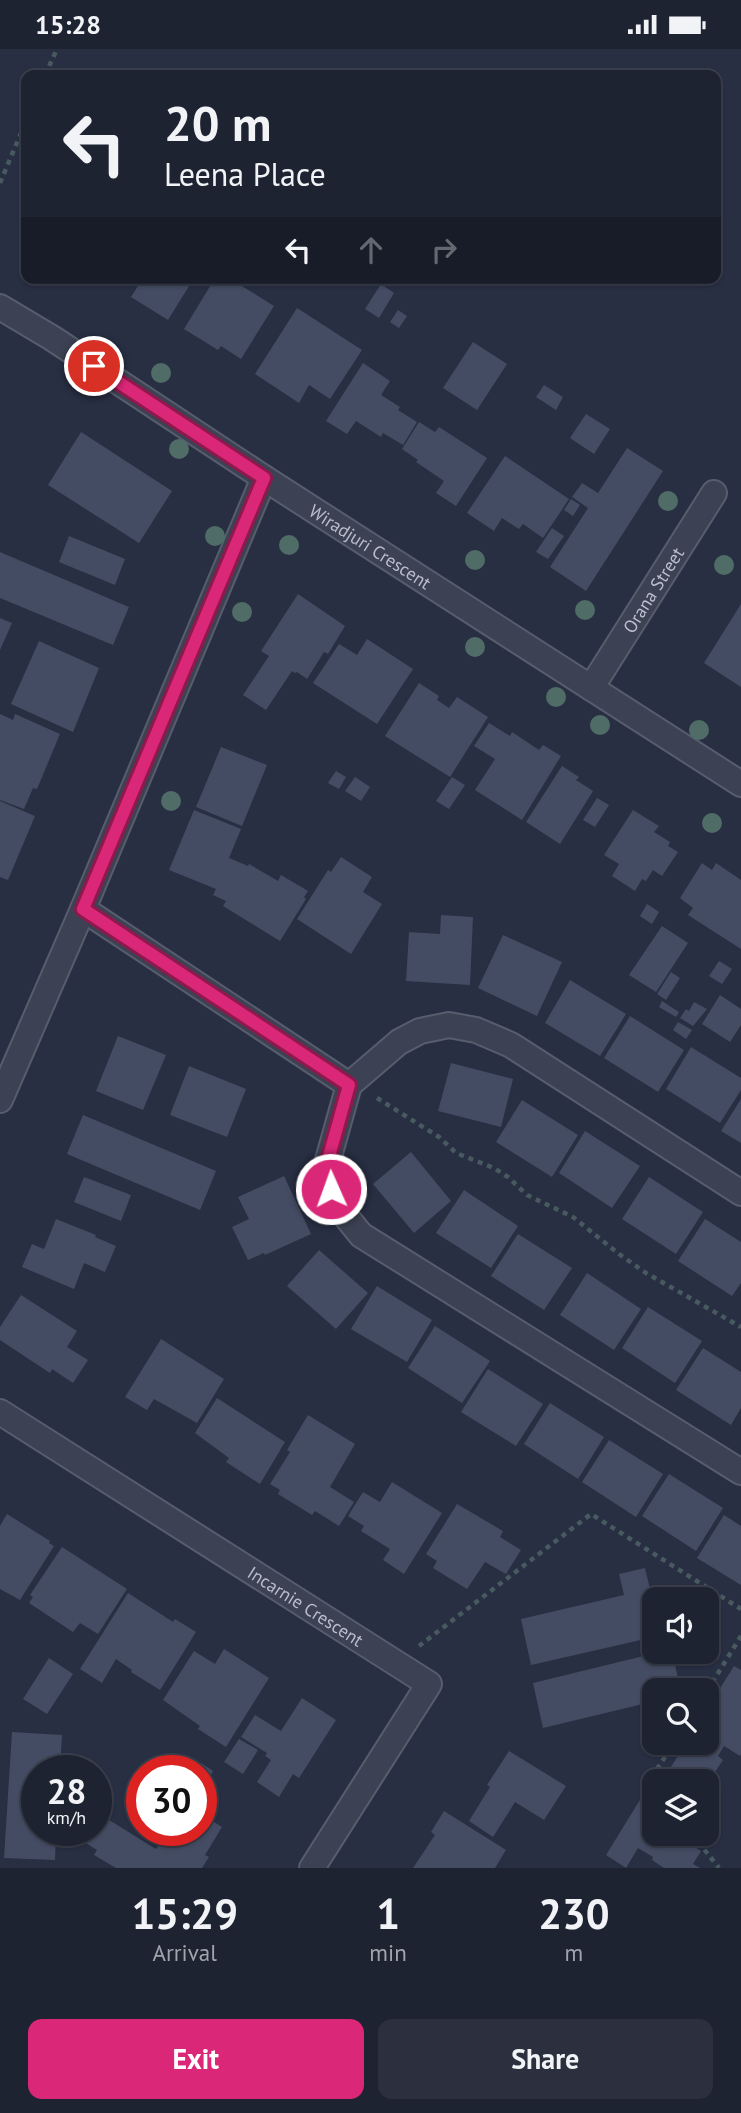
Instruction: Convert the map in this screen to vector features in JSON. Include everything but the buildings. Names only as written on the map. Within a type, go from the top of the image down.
[{"type":"street","name":"Wiradjuri Crescent","points":[[0,307],[741,784]]},
{"type":"street","points":[[0,1100],[264,478]]},
{"type":"street","name":"Orana Street","points":[[591,688],[714,493]]},
{"type":"street","points":[[83,909],[349,1085]]},
{"type":"street","points":[[741,1193],[510,1045],[476,1030],[449,1025],[420,1031],[398,1042],[349,1085],[328,1160],[331,1189],[335,1199],[361,1235],[741,1472]]},
{"type":"street","name":"Incarnie Crescent","points":[[0,1412],[429,1684],[312,1868]]},
{"type":"path","points":[[47,70],[57,49]]},
{"type":"path","points":[[0,183],[21,133]]},
{"type":"path","points":[[349,1085],[384,1102],[439,1137],[456,1153],[502,1172],[527,1195],[573,1217],[646,1273],[741,1327]]},
{"type":"path","points":[[396,1663],[591,1514],[741,1609]]},
{"type":"path","points":[[715,1678],[741,1636]]},
{"type":"path","points":[[702,1846],[719,1868]]},
{"type":"route","points":[[94,366],[264,478],[83,909],[349,1085],[328,1160],[331,1189]]}]
